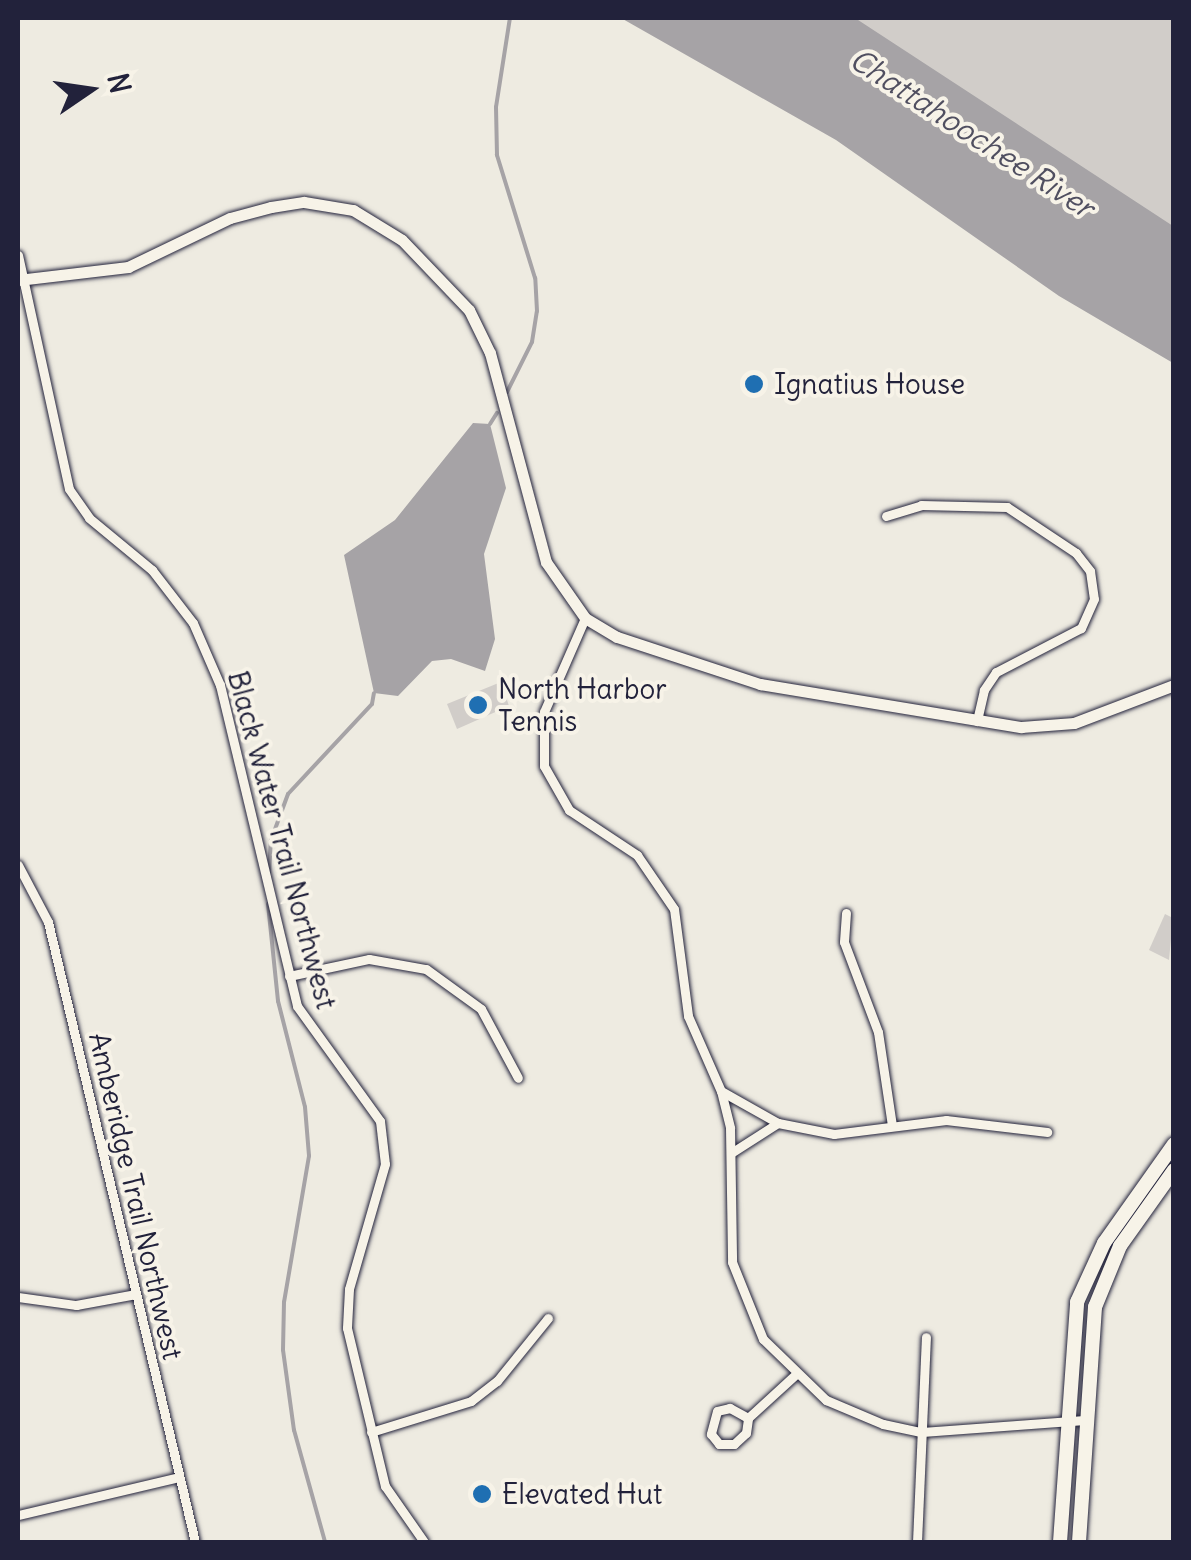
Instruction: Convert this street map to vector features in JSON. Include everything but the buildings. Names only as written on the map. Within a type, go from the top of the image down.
[{"type":"main road","points":[[1060,1542],[1072,1322],[1083,1282],[1174,1144]]},
{"type":"main road","points":[[1079,1542],[1090,1336],[1104,1278],[1174,1170]]},
{"type":"street","points":[[21,280],[128,267],[230,218],[270,207],[328,204],[376,220],[456,294],[478,326],[536,540],[585,618],[654,654],[741,679],[978,721],[1074,724],[1174,685]]},
{"type":"street","name":"Black Water Trail Northwest","points":[[18,254],[69,490],[89,518],[168,588],[212,662],[289,976],[310,1031],[361,1087],[384,1134],[380,1186],[345,1307],[392,1504],[424,1542]]},
{"type":"street","points":[[886,516],[921,505],[1007,508],[1076,553],[1090,571],[1094,599],[1081,628],[996,672],[984,690],[978,721]]},
{"type":"street","points":[[585,618],[544,712],[544,766],[569,810],[637,856],[666,890],[679,928],[688,1016],[721,1091],[731,1153],[730,1235],[738,1287],[763,1339],[796,1374],[855,1415],[922,1432],[1085,1420]]},
{"type":"street","name":"Amberidge Trail Northwest","points":[[18,866],[48,922],[195,1542]]},
{"type":"street","points":[[846,913],[844,942],[878,1032],[892,1126]]},
{"type":"street","points":[[289,976],[369,959],[426,969],[482,1009],[518,1078]]},
{"type":"street","points":[[721,1091],[778,1123],[834,1134],[946,1120],[1047,1132]]},
{"type":"street","points":[[731,1153],[778,1123]]},
{"type":"street","points":[[18,1296],[76,1305],[136,1294]]},
{"type":"street","points":[[372,1432],[471,1401],[497,1381],[548,1318]]},
{"type":"street","points":[[917,1542],[926,1337]]},
{"type":"street","points":[[748,1418],[730,1408],[717,1412],[710,1434],[719,1444],[734,1444],[746,1433],[748,1418],[796,1374]]},
{"type":"street","points":[[18,1515],[179,1477]]},
{"type":"shaded area","points":[[819,18],[1173,18],[1173,244]]},
{"type":"shaded area","name":"North Harbor Tennis","points":[[501,682],[509,706],[457,729],[447,704]]},
{"type":"shaded area","points":[[1165,914],[1173,918],[1169,960],[1149,950]]},
{"type":"water","name":"Chattahoochee River","points":[[621,18],[855,18],[1173,226],[1173,363],[1059,296],[836,140]]},
{"type":"water","points":[[473,423],[490,424],[506,488],[484,554],[495,639],[485,671],[451,659],[432,661],[398,696],[374,693],[344,555],[395,520]]},
{"type":"waterway","points":[[507,392],[532,342],[537,311],[535,278],[497,155],[496,107],[510,18]]},
{"type":"waterway","points":[[490,424],[497,413]]},
{"type":"waterway","points":[[269,875],[271,840],[288,794],[372,704],[374,693]]},
{"type":"waterway","points":[[268,904],[278,1001],[305,1107],[309,1156],[284,1302],[283,1350],[294,1430],[325,1542]]},
{"type":"place","name":"Ignatius House","points":[[754,384]]},
{"type":"place","name":"North Harbor Tennis","points":[[478,705]]},
{"type":"place","name":"Elevated Hut","points":[[482,1494]]}]
